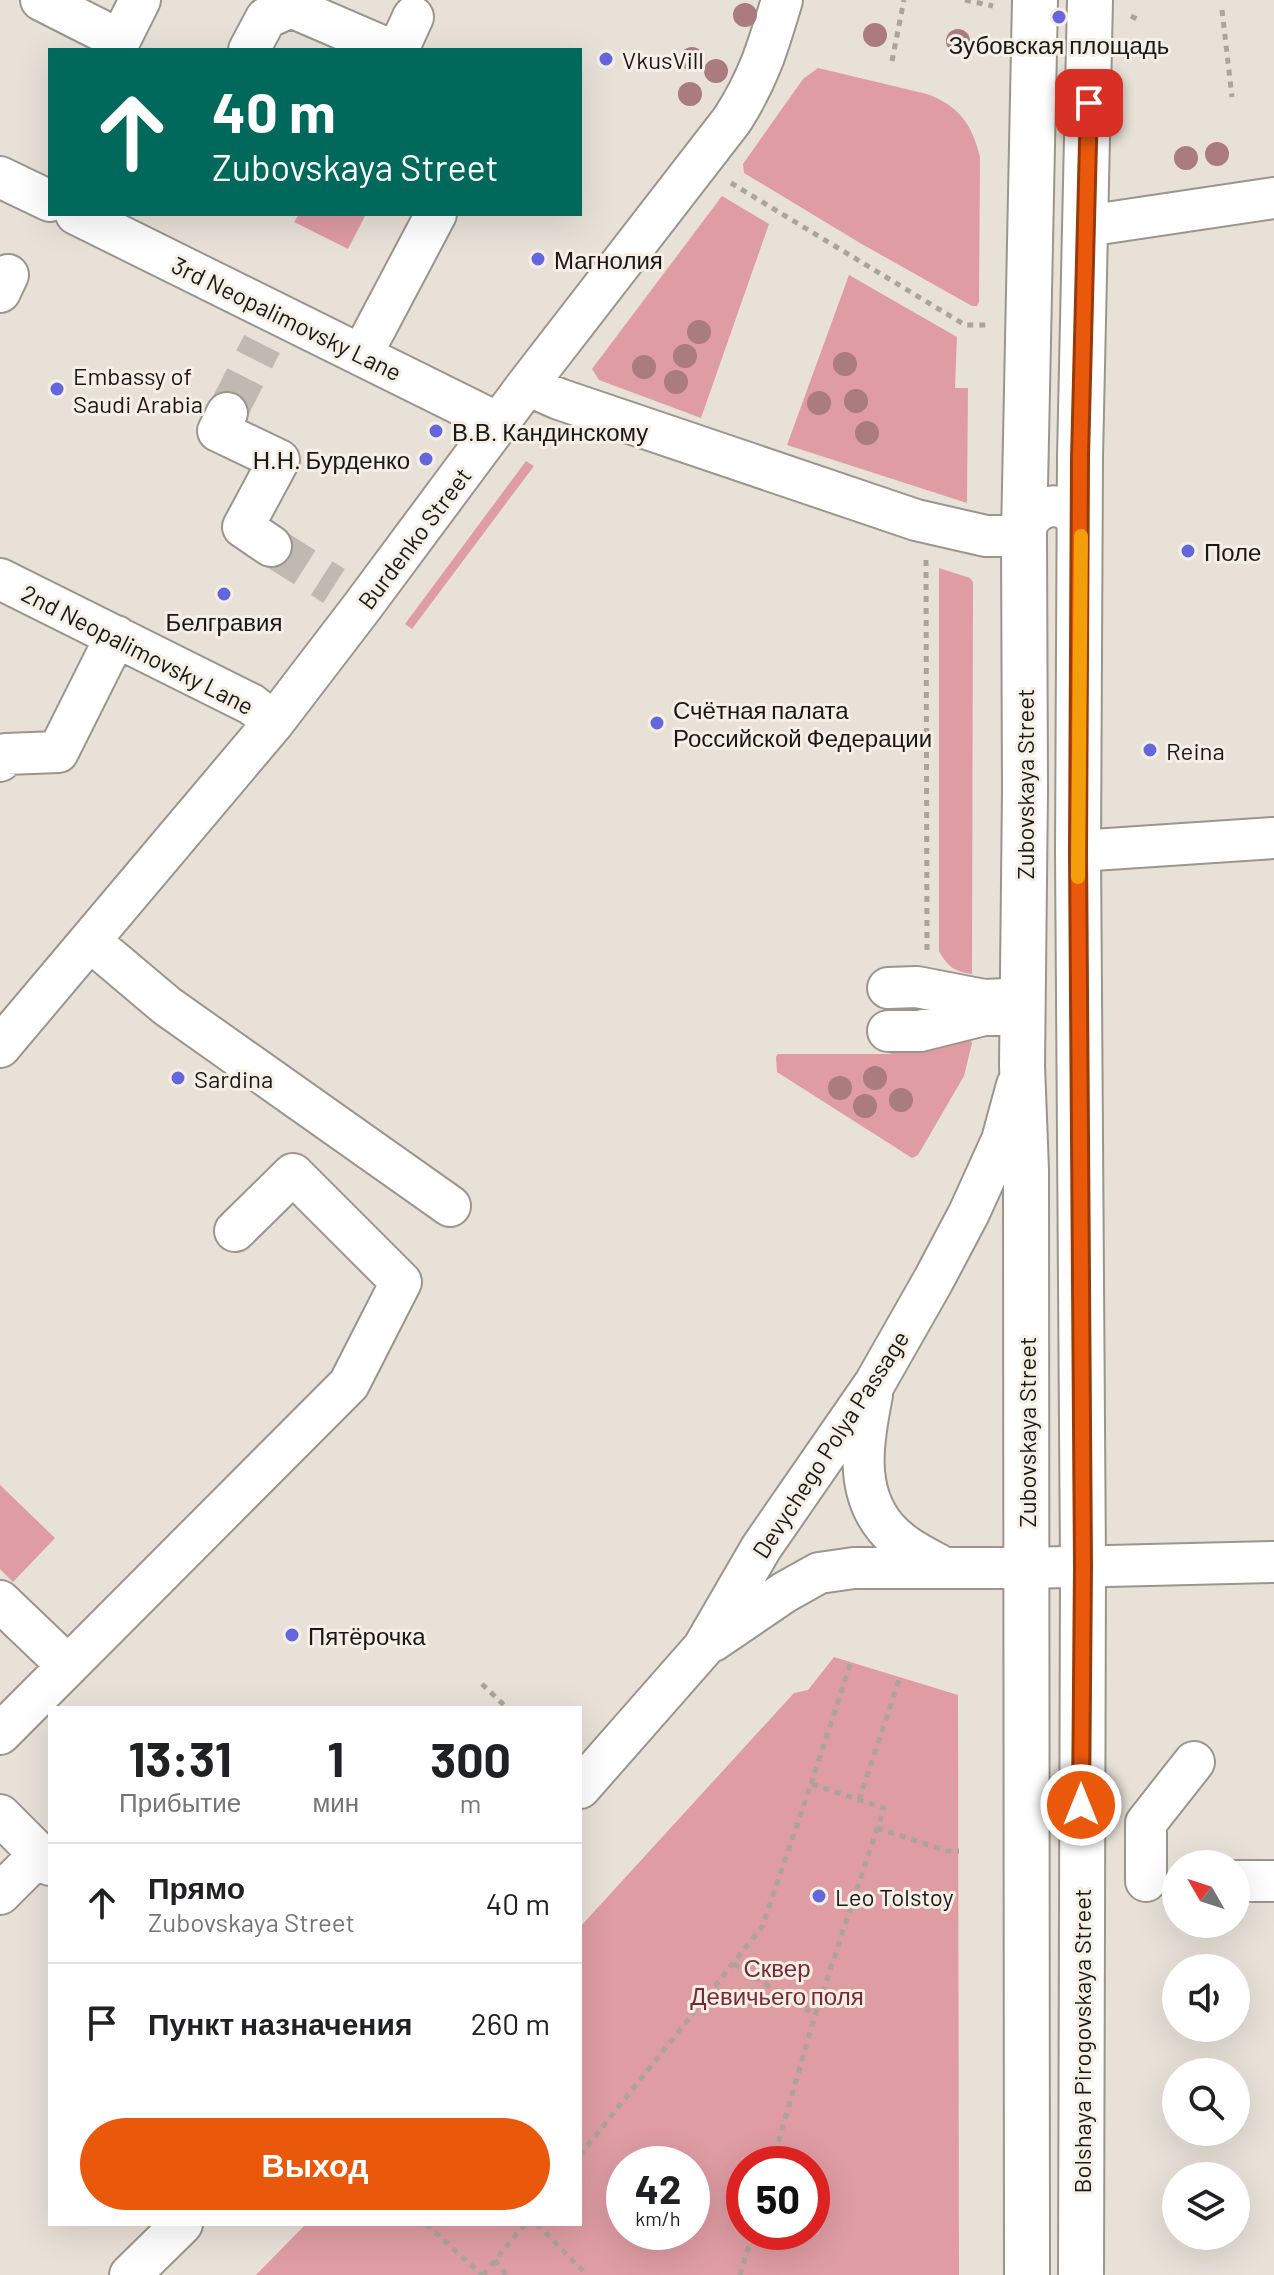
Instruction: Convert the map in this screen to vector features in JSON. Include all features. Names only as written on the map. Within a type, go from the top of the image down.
[{"type":"main road","points":[[1083,1566],[1078,851],[1080,458],[1090,0]]},
{"type":"main road","name":"Zubovskaya Street","points":[[1018,4],[1024,536],[1022,1066],[1026,1170],[1026,1568]]},
{"type":"main road","name":"Bolshaya Pirogovskaya Street","points":[[1081,2275],[1083,1566]]},
{"type":"main road","points":[[1026,1568],[1027,2275]]},
{"type":"street","points":[[41,0],[120,40],[140,0]]},
{"type":"street","name":"Burdenko Street","points":[[0,1047],[274,722],[348,597],[498,423],[732,120],[764,61],[782,0]]},
{"type":"street","points":[[250,48],[266,18],[291,7],[386,48]]},
{"type":"street","points":[[0,177],[48,200]]},
{"type":"street","points":[[1086,226],[1274,198]]},
{"type":"street","name":"3rd Neopalimovsky Lane","points":[[85,216],[149,230],[270,328],[362,354],[498,423]]},
{"type":"street","points":[[362,354],[435,216]]},
{"type":"street","points":[[527,385],[559,399],[916,520],[986,536],[1024,536],[1030,517],[1037,510],[1051,506],[1070,512],[1077,519],[1081,533]]},
{"type":"street","points":[[227,413],[218,431],[279,460],[243,527],[271,546]]},
{"type":"street","name":"2nd Neopalimovsky Lane","points":[[0,579],[251,704],[274,722]]},
{"type":"street","points":[[0,761],[6,754],[58,752],[116,636]]},
{"type":"street","points":[[1078,851],[1274,838]]},
{"type":"street","points":[[90,941],[167,1006],[450,1206]]},
{"type":"street","points":[[888,988],[917,987],[1023,1007]]},
{"type":"street","points":[[888,1031],[920,1031],[1023,1007]]},
{"type":"street","name":"Devychego Polya Passage","points":[[582,1786],[703,1648],[761,1548],[875,1383],[969,1213],[1002,1140],[1022,1066]]},
{"type":"street","points":[[0,1734],[349,1384],[401,1282],[293,1174],[235,1231]]},
{"type":"street","points":[[875,1383],[865,1431],[864,1475],[870,1503],[887,1529],[908,1547],[943,1567]]},
{"type":"street","points":[[703,1648],[785,1592],[819,1573],[854,1568],[1026,1568],[1274,1562]]},
{"type":"street","points":[[0,1601],[68,1666]]},
{"type":"street","points":[[1148,1881],[1146,1823],[1194,1762]]},
{"type":"street","points":[[0,1815],[45,1860],[0,1894]]},
{"type":"street","points":[[1250,1881],[1274,1881]]},
{"type":"street","points":[[130,2275],[180,2226]]},
{"type":"path","points":[[892,61],[904,0]]},
{"type":"path","points":[[965,0],[1018,4]]},
{"type":"path","points":[[1222,10],[1232,97]]},
{"type":"path","points":[[722,177],[965,325],[987,325]]},
{"type":"path","points":[[926,555],[927,964]]},
{"type":"path","points":[[582,2153],[762,1927],[851,1662]]},
{"type":"path","points":[[859,1800],[900,1677]]},
{"type":"path","points":[[482,1684],[505,1706]]},
{"type":"path","points":[[777,2146],[815,2015],[884,1808],[811,1784]]},
{"type":"path","points":[[877,1828],[947,1851],[959,1851]]},
{"type":"path","points":[[734,1964],[815,2015]]},
{"type":"path","points":[[428,2226],[482,2275],[523,2226]]},
{"type":"path","points":[[539,2226],[587,2275]]},
{"type":"path","points":[[740,2275],[748,2250]]},
{"type":"path","points":[[495,2260],[506,2275]]},
{"type":"green space","points":[[818,68],[927,94],[948,104],[968,126],[980,157],[977,306],[860,243],[744,173],[743,164],[803,79]]},
{"type":"green space","points":[[722,196],[769,224],[701,418],[599,380],[592,369]]},
{"type":"green space","points":[[298,216],[365,216],[348,249],[294,222]]},
{"type":"green space","points":[[849,275],[957,337],[955,388],[968,388],[967,503],[787,445]]},
{"type":"green space","points":[[526,461],[534,466],[412,629],[405,624]]},
{"type":"green space","points":[[939,568],[970,578],[973,582],[972,974],[952,967],[939,951]]},
{"type":"green space","points":[[962,1036],[970,1038],[972,1043],[964,1076],[918,1155],[912,1158],[777,1072],[778,1054],[888,1054]]},
{"type":"green space","points":[[0,1485],[55,1538],[13,1582],[0,1569]]},
{"type":"green space","name":"Сквер Девичьего поля","points":[[834,1657],[958,1695],[959,2275],[256,2275],[304,2226],[582,2226],[582,1925],[794,1693],[808,1690]]},
{"type":"tunnel","points":[[227,413],[262,344]]},
{"type":"tunnel","points":[[271,546],[334,586]]},
{"type":"slow traffic","points":[[1078,877],[1081,536]]},
{"type":"place","name":"Зубовская площадь","points":[[1059,17]]},
{"type":"place","name":"VkusVill","points":[[606,59]]},
{"type":"place","name":"Магнолия","points":[[538,259]]},
{"type":"place","name":"Embassy of Saudi Arabia","points":[[57,389]]},
{"type":"place","name":"В.В. Кандинскому","points":[[436,431]]},
{"type":"place","name":"Н.Н. Бурденко","points":[[426,459]]},
{"type":"place","name":"Поле","points":[[1188,551]]},
{"type":"place","name":"Белгравия","points":[[224,594]]},
{"type":"place","name":"Счётная палата Российской Федерации","points":[[657,723]]},
{"type":"place","name":"Reina","points":[[1150,750]]},
{"type":"place","name":"Sardina","points":[[178,1078]]},
{"type":"place","name":"Пятёрочка","points":[[292,1635]]},
{"type":"place","name":"Leo Tolstoy","points":[[819,1896]]},
{"type":"route","points":[[1081,1805],[1083,1566],[1078,851],[1080,458],[1089,103]]}]
